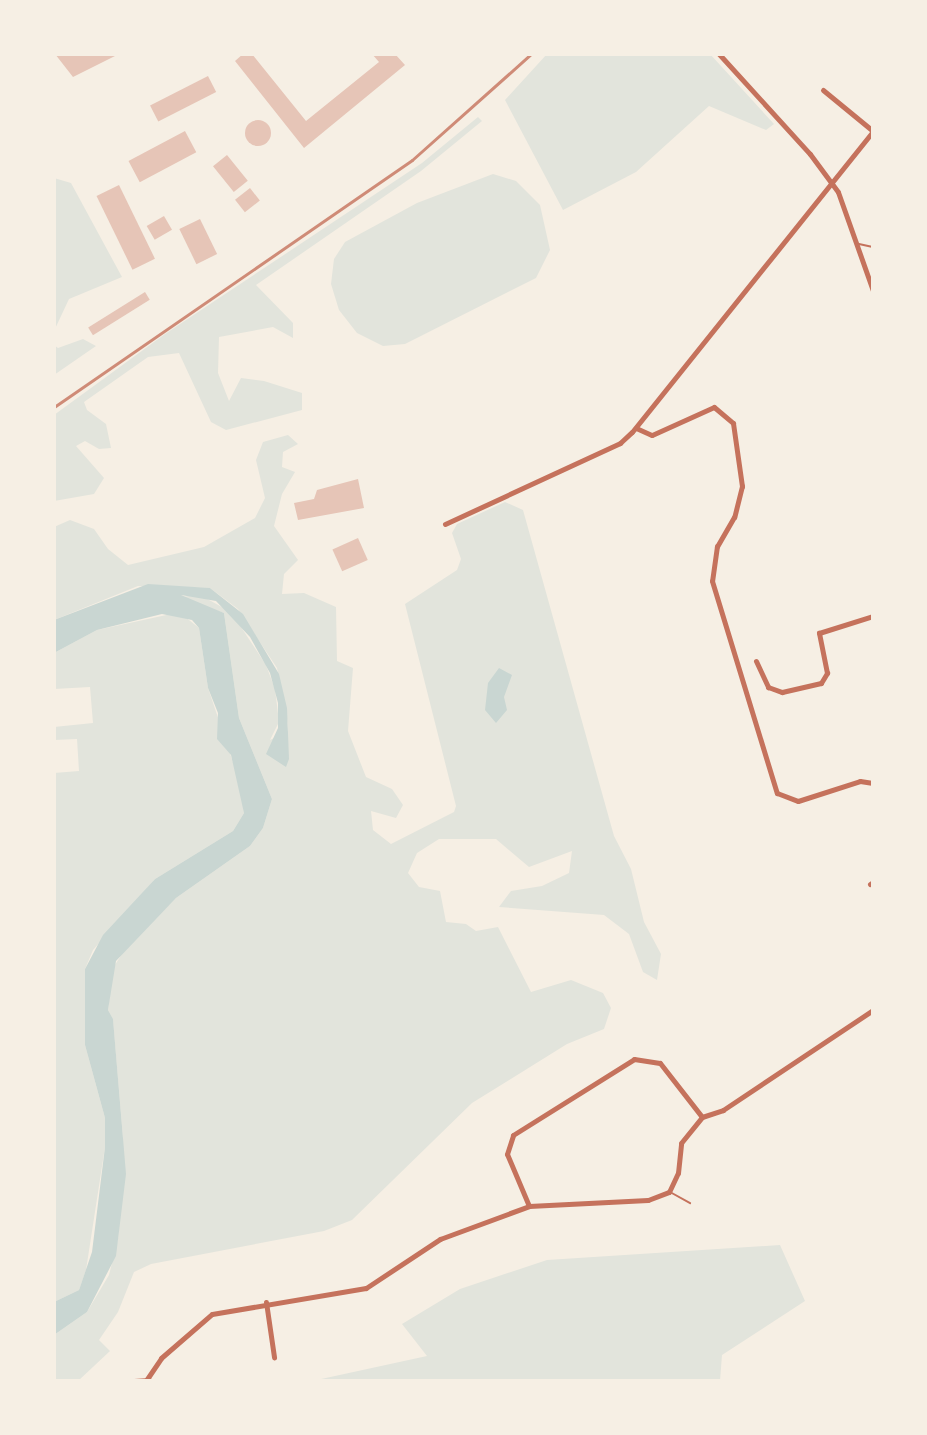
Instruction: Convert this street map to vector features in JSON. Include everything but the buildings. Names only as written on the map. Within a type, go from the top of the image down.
[{"type":"street","points":[[719,54],[833,184],[858,244],[873,291]]},
{"type":"street","points":[[445,524],[620,443],[636,428],[873,131],[823,90]]},
{"type":"street","points":[[636,428],[652,435],[714,407],[733,423],[742,486],[734,517],[717,546],[712,581],[777,793],[798,801],[860,781],[873,783]]},
{"type":"street","points":[[756,661],[761,679],[782,692],[821,683],[827,673],[819,633],[873,616]]},
{"type":"street","points":[[134,1381],[149,1380],[161,1358],[196,1324],[212,1314],[266,1302],[366,1288],[440,1239],[529,1206],[648,1200],[669,1192],[678,1173],[681,1143],[702,1117],[723,1110],[873,1010]]},
{"type":"street","points":[[529,1206],[507,1154],[513,1135],[634,1059],[660,1063],[702,1117]]},
{"type":"street","points":[[266,1302],[274,1357]]},
{"type":"lane","points":[[858,244],[873,247]]},
{"type":"lane","points":[[669,1192],[690,1203]]},
{"type":"shaded area","points":[[547,54],[710,54],[774,124],[766,130],[709,106],[636,172],[563,210],[505,100]]},
{"type":"shaded area","points":[[478,117],[482,121],[421,171],[256,285],[293,323],[293,338],[273,327],[219,337],[218,373],[229,401],[241,378],[264,381],[302,393],[302,410],[226,430],[211,422],[179,353],[148,357],[84,402],[87,410],[106,424],[111,448],[99,449],[85,441],[76,446],[104,478],[94,494],[54,501],[54,415],[165,334],[422,163]]},
{"type":"shaded area","points":[[493,174],[516,181],[540,205],[550,250],[536,278],[405,344],[383,346],[357,333],[339,310],[331,284],[334,259],[345,242],[417,203]]},
{"type":"shaded area","points":[[54,178],[71,183],[122,277],[69,299],[54,331]]},
{"type":"shaded area","points":[[83,339],[96,346],[54,375],[54,345],[58,348]]},
{"type":"shaded area","points":[[288,435],[298,444],[283,452],[282,467],[295,472],[282,494],[274,526],[298,560],[284,574],[282,594],[304,593],[336,607],[337,661],[353,668],[348,731],[366,777],[392,789],[403,805],[396,818],[371,811],[373,830],[391,844],[454,812],[456,806],[405,604],[457,570],[461,559],[452,533],[457,524],[505,502],[523,510],[614,836],[631,869],[644,922],[661,954],[657,980],[643,972],[629,934],[604,915],[499,907],[511,891],[542,886],[569,873],[572,851],[529,867],[496,839],[439,839],[417,853],[408,873],[419,887],[440,891],[446,922],[466,924],[476,931],[498,927],[531,992],[571,980],[603,993],[611,1008],[604,1029],[567,1044],[472,1103],[352,1220],[324,1231],[151,1264],[134,1272],[118,1312],[99,1340],[110,1351],[78,1381],[54,1381],[54,1335],[87,1312],[109,1275],[118,1239],[123,1138],[113,1020],[108,1010],[113,968],[127,946],[176,898],[250,846],[263,828],[272,799],[239,718],[224,613],[179,597],[200,595],[231,612],[266,665],[275,689],[279,722],[270,740],[288,731],[288,724],[277,668],[238,609],[210,588],[138,586],[54,620],[54,527],[70,520],[94,529],[108,549],[128,565],[204,547],[255,518],[265,498],[256,460],[263,442]]},
{"type":"shaded area","points":[[148,584],[210,588],[243,614],[279,674],[287,708],[289,759],[286,767],[266,754],[278,728],[278,703],[270,673],[250,637],[216,601],[181,595],[224,613],[239,718],[272,799],[263,828],[250,846],[176,898],[116,961],[108,1010],[113,1019],[126,1174],[116,1256],[87,1312],[54,1335],[54,1302],[79,1290],[92,1252],[105,1147],[105,1118],[85,1045],[85,969],[103,935],[155,879],[233,831],[244,813],[231,755],[217,739],[218,713],[208,688],[199,628],[192,620],[162,614],[97,630],[54,653],[54,620]]},
{"type":"shaded area","points":[[171,614],[184,616],[199,628],[208,688],[242,789],[244,813],[233,831],[155,879],[93,950],[85,969],[85,1045],[105,1118],[105,1147],[86,1270],[79,1290],[54,1302],[54,773],[79,771],[77,739],[54,740],[54,727],[93,723],[90,687],[54,689],[54,653],[97,630]]},
{"type":"shaded area","points":[[499,668],[512,675],[504,697],[507,710],[496,723],[485,710],[488,683]]},
{"type":"shaded area","points":[[780,1245],[805,1301],[722,1355],[720,1381],[312,1381],[427,1356],[402,1324],[460,1289],[547,1260]]},
{"type":"railway","points":[[54,407],[412,160],[531,54]]}]
